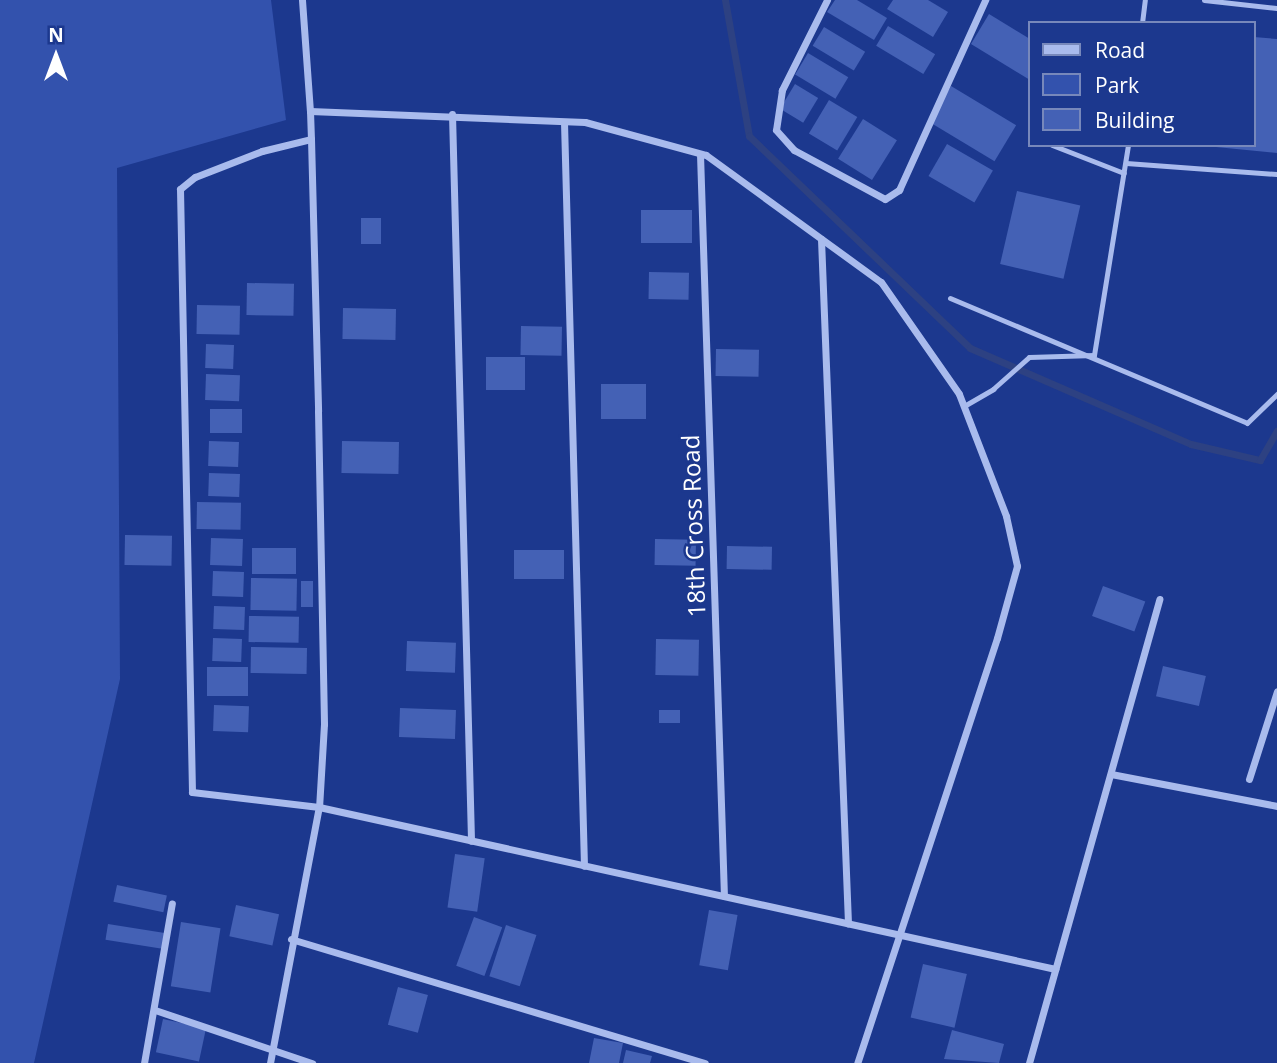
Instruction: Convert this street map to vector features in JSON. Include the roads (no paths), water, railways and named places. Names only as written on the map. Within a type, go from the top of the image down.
[{"type":"street","points":[[270,1063],[291,939],[319,807],[324,724],[311,139],[302,0]]},
{"type":"street","points":[[827,0],[782,90],[776,130],[793,150],[885,199],[899,190],[985,0]]},
{"type":"street","points":[[310,111],[452,114],[585,122],[701,154],[881,282],[964,406],[1006,516],[1017,566],[997,638],[896,934],[857,1063]]},
{"type":"street","points":[[452,114],[471,841]]},
{"type":"street","points":[[564,122],[584,866]]},
{"type":"street","points":[[311,139],[262,151],[195,177],[180,189],[192,792],[319,807],[1055,969]]},
{"type":"street","name":"18th Cross Road","points":[[701,154],[724,896]]},
{"type":"street","points":[[821,239],[848,923]]},
{"type":"street","points":[[1028,1063],[1159,599]]},
{"type":"street","points":[[1249,779],[1277,691]]},
{"type":"street","points":[[1111,774],[1277,806]]},
{"type":"street","points":[[145,1063],[172,903]]},
{"type":"street","points":[[291,939],[705,1063]]},
{"type":"street","points":[[155,1010],[312,1063]]},
{"type":"lane","points":[[1142,21],[1145,0]]},
{"type":"lane","points":[[1204,0],[1277,8]]},
{"type":"lane","points":[[1057,147],[1124,173]]},
{"type":"lane","points":[[1089,357],[1100,341],[1128,147]]},
{"type":"lane","points":[[1126,163],[1277,174]]},
{"type":"lane","points":[[950,298],[1247,423],[1277,394]]},
{"type":"lane","points":[[964,406],[993,389],[1028,357],[1089,357]]},
{"type":"waterway","points":[[725,0],[749,136],[970,348],[1191,444],[1260,460],[1277,430]]}]
